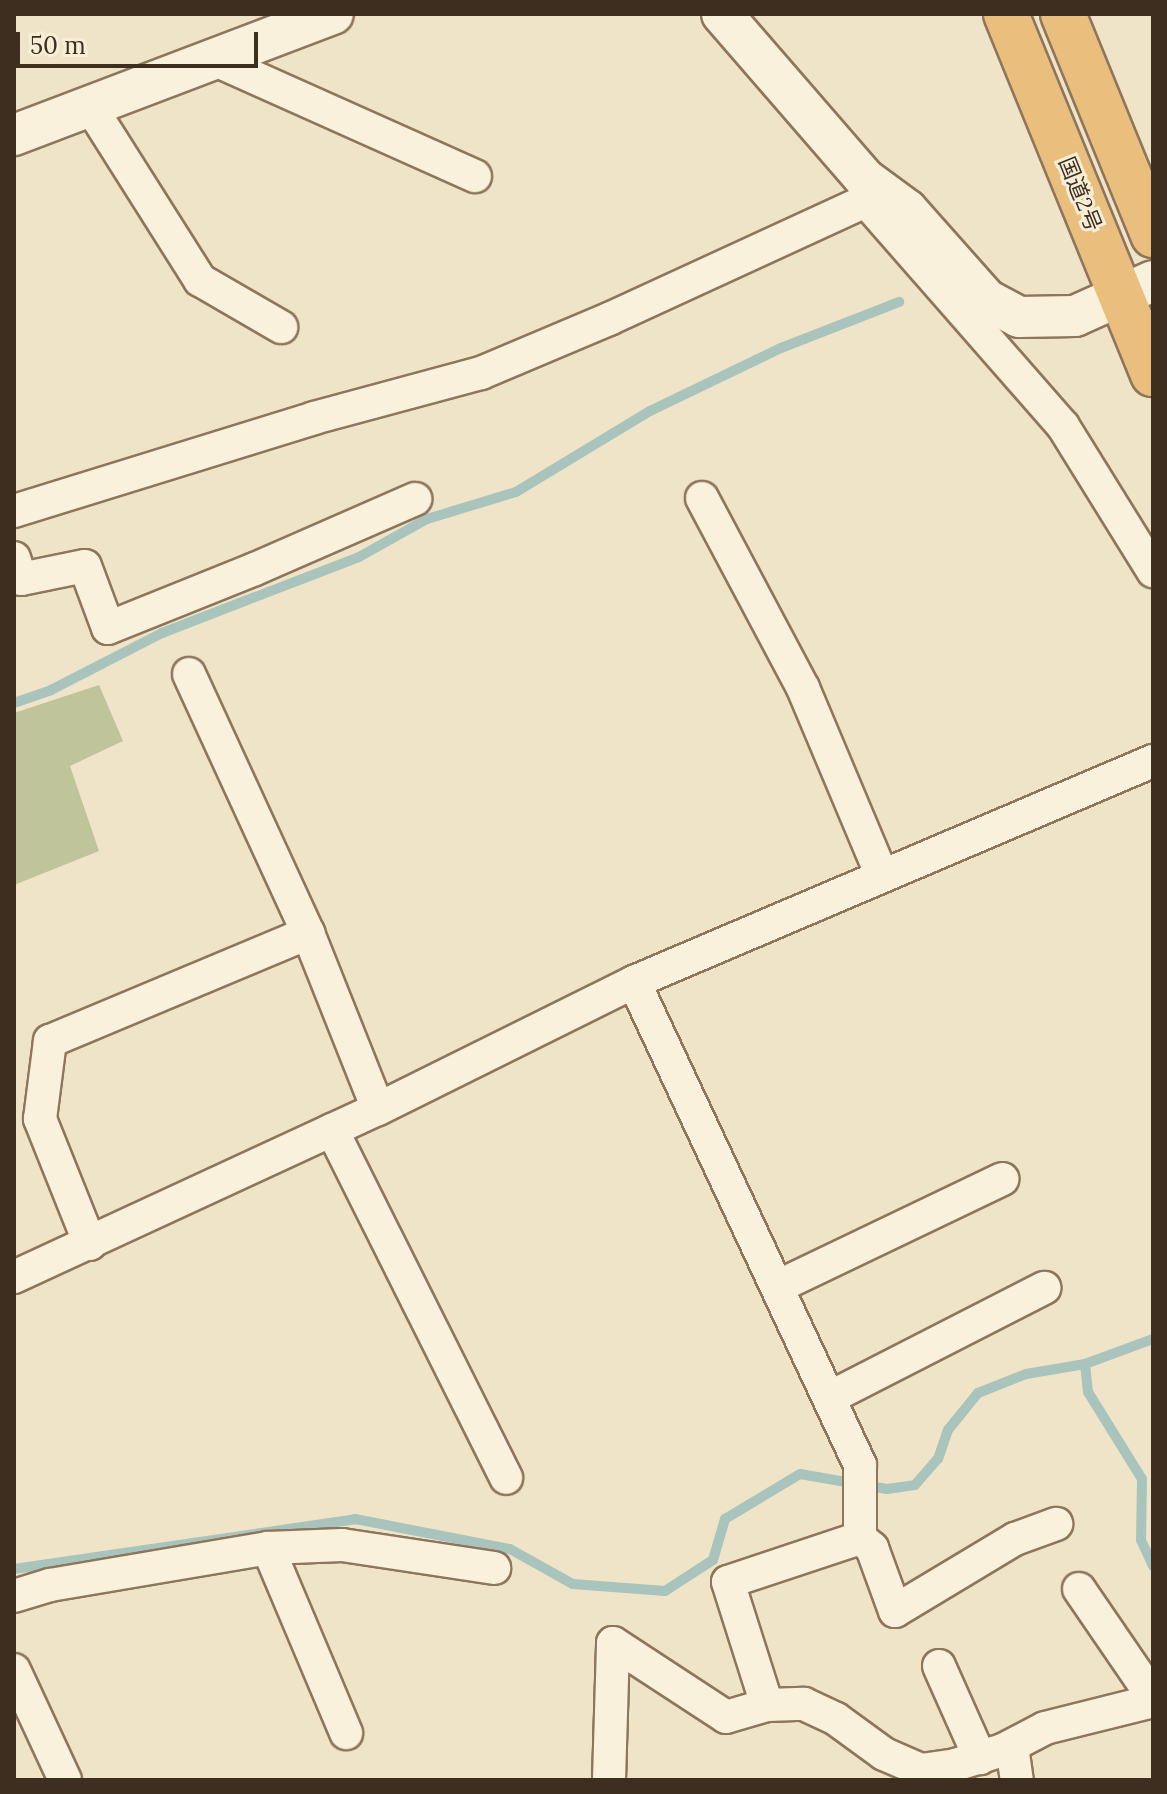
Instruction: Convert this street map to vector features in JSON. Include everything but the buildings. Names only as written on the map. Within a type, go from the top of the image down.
[{"type":"highway","name":"国道2号","points":[[1006,14],[1137,288],[1153,374]]},
{"type":"highway","points":[[1063,14],[1153,235]]},
{"type":"street","points":[[14,135],[333,14]]},
{"type":"street","points":[[722,14],[1063,426],[1153,571]]},
{"type":"street","points":[[213,59],[475,176]]},
{"type":"street","points":[[90,106],[200,280],[281,327]]},
{"type":"street","points":[[866,190],[907,210],[987,300],[1019,317],[1075,316],[1137,288]]},
{"type":"street","points":[[14,511],[314,418],[481,373],[609,319],[866,190]]},
{"type":"street","points":[[702,498],[803,688],[882,876]]},
{"type":"street","points":[[14,558],[21,579],[85,566],[108,628],[255,569],[415,499]]},
{"type":"street","points":[[189,674],[308,933],[378,1109]]},
{"type":"street","points":[[14,1277],[378,1109],[634,982],[1153,761]]},
{"type":"street","points":[[90,1244],[40,1119],[50,1041],[308,933]]},
{"type":"street","points":[[634,982],[829,1398],[860,1480],[860,1538]]},
{"type":"street","points":[[332,1130],[506,1478]]},
{"type":"street","points":[[777,1287],[1002,1179]]},
{"type":"street","points":[[829,1398],[1044,1288]]},
{"type":"street","points":[[860,1538],[872,1548],[895,1611],[1015,1539],[1056,1524]]},
{"type":"street","points":[[767,1705],[728,1582],[860,1538]]},
{"type":"street","points":[[14,1596],[50,1585],[268,1548],[342,1545],[494,1568]]},
{"type":"street","points":[[268,1548],[346,1733]]},
{"type":"street","points":[[609,1780],[613,1643],[726,1717],[767,1705],[804,1704],[836,1719],[884,1754],[921,1770],[980,1758],[1012,1746],[1045,1728],[1153,1699],[1079,1589]]},
{"type":"street","points":[[939,1666],[980,1758]]},
{"type":"street","points":[[14,1670],[65,1780]]},
{"type":"street","points":[[1012,1746],[1017,1780]]},
{"type":"green space","points":[[99,685],[123,741],[70,766],[99,851],[14,885],[14,713]]},
{"type":"waterway","points":[[14,703],[51,690],[162,633],[359,557],[427,519],[516,492],[650,411],[781,348],[899,302]]},
{"type":"waterway","points":[[14,1569],[355,1519],[510,1549],[573,1584],[665,1591],[713,1560],[725,1519],[800,1474],[887,1489],[915,1485],[938,1459],[948,1430],[978,1393],[1026,1374],[1085,1364],[1153,1339]]},
{"type":"waterway","points":[[1085,1364],[1088,1392],[1142,1479],[1141,1540],[1153,1566]]}]
